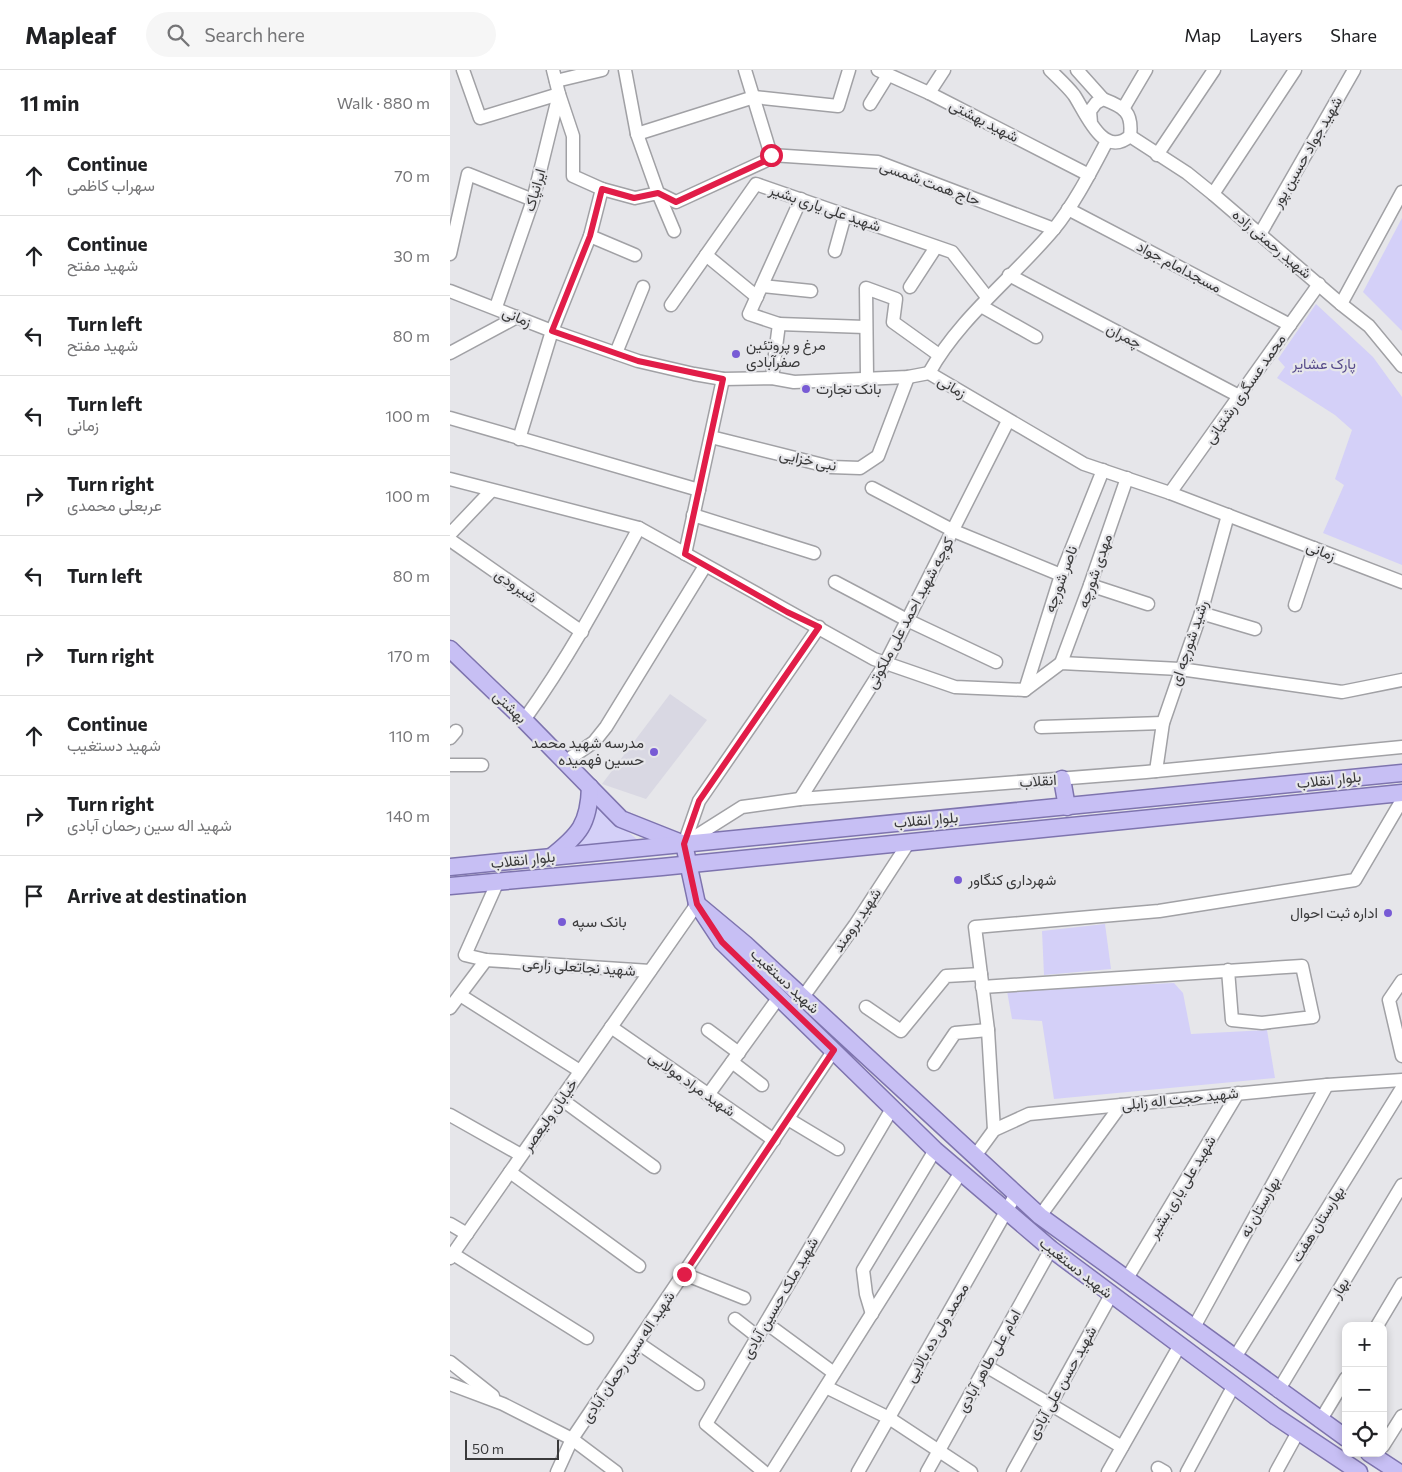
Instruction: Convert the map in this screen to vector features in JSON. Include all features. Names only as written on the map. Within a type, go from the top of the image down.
[{"type":"main road","name":"بهشتی","points":[[450,649],[566,761],[621,819],[684,844]]},
{"type":"main road","name":"بلوار انقلاب","points":[[450,867],[738,837],[1067,807],[1402,773]]},
{"type":"main road","points":[[1062,779],[1067,807]]},
{"type":"main road","points":[[551,857],[580,831],[587,817],[590,787]]},
{"type":"main road","name":"بلوار انقلاب","points":[[450,886],[1402,793]]},
{"type":"main road","points":[[684,844],[697,904]]},
{"type":"main road","name":"شهید دستغیب","points":[[697,904],[746,944],[1040,1216],[1193,1330],[1342,1435]]},
{"type":"main road","name":"شهید دستغیب","points":[[697,904],[722,942],[935,1150],[1007,1210],[1051,1250],[1234,1386],[1298,1432],[1359,1472]]},
{"type":"main road","points":[[961,1172],[975,1156]]},
{"type":"main road","points":[[1028,1229],[1040,1216]]},
{"type":"main road","points":[[1381,1457],[1398,1472]]},
{"type":"street","points":[[463,70],[480,118],[560,94]]},
{"type":"street","points":[[602,70],[554,76],[573,136],[573,176],[602,189],[634,198],[658,193],[676,202],[765,161],[771,155],[745,70]]},
{"type":"street","points":[[625,70],[637,134],[674,231]]},
{"type":"street","points":[[637,134],[754,97],[838,106],[849,70]]},
{"type":"street","points":[[929,93],[944,70]]},
{"type":"street","points":[[1050,70],[1073,94],[1091,124],[1107,142],[1124,141],[1130,136],[1131,122],[1123,109],[1103,99],[1077,70]]},
{"type":"street","points":[[1123,109],[1146,70]]},
{"type":"street","points":[[1157,155],[1214,70]]},
{"type":"street","points":[[1213,194],[1295,70]]},
{"type":"street","name":"شهید جواد حسین پور","points":[[1260,234],[1354,70]]},
{"type":"street","points":[[870,104],[883,72]]},
{"type":"street","name":"شهید بهشتی","points":[[883,72],[929,93],[1088,175]]},
{"type":"street","name":"ایرانپاک","points":[[496,307],[534,200],[560,94]]},
{"type":"street","points":[[1091,124],[1090,111],[1096,103],[1103,99]]},
{"type":"street","name":"شهید رحمتی زاده","points":[[1130,136],[1187,173],[1213,194],[1369,326],[1402,366]]},
{"type":"street","points":[[929,373],[939,355],[984,302],[1054,229],[1068,209],[1107,142]]},
{"type":"street","name":"حاج همت شمسی","points":[[771,155],[878,162],[1054,229]]},
{"type":"street","points":[[450,254],[468,174],[534,200]]},
{"type":"street","name":"شهید علی یاری بشیر","points":[[671,305],[756,184],[952,252],[984,302]]},
{"type":"street","points":[[518,438],[552,331],[590,236],[602,189]]},
{"type":"street","points":[[1341,304],[1402,192]]},
{"type":"street","points":[[801,199],[749,314],[779,324],[865,327]]},
{"type":"street","name":"مسجدامام جواد","points":[[1068,209],[1290,325]]},
{"type":"street","points":[[834,251],[845,215]]},
{"type":"street","points":[[590,236],[635,255]]},
{"type":"street","points":[[910,287],[936,247]]},
{"type":"street","points":[[706,255],[760,292],[811,290]]},
{"type":"street","name":"چمران","points":[[1009,275],[1239,396]]},
{"type":"street","name":"محمد عسگری رشتیانی","points":[[1170,493],[1319,284]]},
{"type":"street","points":[[616,352],[643,287]]},
{"type":"street","points":[[867,377],[866,288],[896,299],[894,322],[939,355]]},
{"type":"street","name":"زمانی","points":[[450,291],[496,307],[552,331],[638,361],[723,379],[772,378],[794,382],[867,377],[908,377],[929,373],[1084,464],[1170,493],[1402,582]]},
{"type":"street","points":[[984,302],[1036,337]]},
{"type":"street","points":[[450,354],[517,317]]},
{"type":"street","points":[[772,378],[779,324]]},
{"type":"street","name":"نبی خزایی","points":[[710,437],[831,467],[860,468],[878,456],[908,377]]},
{"type":"street","points":[[685,554],[723,379]]},
{"type":"street","points":[[450,418],[699,490]]},
{"type":"street","name":"کوچه شهید احمد علی ملکوتی","points":[[800,799],[885,664],[1008,421]]},
{"type":"street","name":"ناصر شورچه","points":[[1024,690],[1061,575],[1103,470]]},
{"type":"street","name":"مهدی شورچه","points":[[1060,663],[1090,585],[1126,478]]},
{"type":"street","points":[[450,479],[639,528],[885,664],[955,687],[1024,690],[1060,663],[1180,669],[1342,692],[1402,680]]},
{"type":"street","points":[[872,488],[954,531],[1061,575]]},
{"type":"street","points":[[450,534],[491,491]]},
{"type":"street","points":[[693,514],[814,553]]},
{"type":"street","name":"رشید شورچه ای","points":[[1156,771],[1163,723],[1180,669],[1201,613],[1228,515]]},
{"type":"street","points":[[524,720],[552,681],[582,632],[639,528]]},
{"type":"street","name":"شیرودی","points":[[450,540],[582,632]]},
{"type":"street","points":[[1295,605],[1314,548]]},
{"type":"street","points":[[566,761],[594,742],[606,728],[705,566]]},
{"type":"street","points":[[835,582],[907,620],[996,662]]},
{"type":"street","points":[[1090,585],[1148,604]]},
{"type":"street","points":[[1201,613],[1255,629]]},
{"type":"street","points":[[684,844],[699,801],[819,627]]},
{"type":"street","points":[[1040,727],[1163,723]]},
{"type":"street","name":"انقلاب","points":[[684,844],[742,807],[800,799],[1156,771],[1402,747]]},
{"type":"street","points":[[450,765],[482,765]]},
{"type":"street","points":[[994,1130],[988,1030],[975,927],[1159,911],[1355,880],[1402,800]]},
{"type":"street","name":"شهید برومند","points":[[803,997],[855,925],[909,842]]},
{"type":"street","name":"شهید نجاتعلی زارعی","points":[[498,881],[465,955],[486,960],[650,972],[697,904]]},
{"type":"street","points":[[450,1008],[486,960]]},
{"type":"street","points":[[866,1007],[901,1031],[946,976],[982,980],[1302,966],[1313,1017],[1262,1023],[1232,1020],[1228,970]]},
{"type":"street","name":"خیابان ولیعصر","points":[[451,1256],[650,972]]},
{"type":"street","points":[[1402,981],[1389,1000],[1402,1056]]},
{"type":"street","points":[[460,995],[580,1071]]},
{"type":"street","points":[[708,1095],[779,997]]},
{"type":"street","name":"شهید مراد مولایی","points":[[611,1027],[774,1140]]},
{"type":"street","points":[[708,1030],[762,1085]]},
{"type":"street","points":[[934,1064],[955,1033],[988,1030]]},
{"type":"street","name":"شهید اله سین رحمان آبادی","points":[[557,1472],[572,1440],[834,1050]]},
{"type":"street","name":"شهید حجت اله زابلی","points":[[975,1156],[994,1130],[1029,1114],[1327,1085],[1402,1080]]},
{"type":"street","name":"بهارستان نه","points":[[1193,1330],[1327,1085]]},
{"type":"street","name":"بهارستان هفت","points":[[1234,1359],[1402,1088]]},
{"type":"street","name":"شهید علی یاری بشیر","points":[[1126,1280],[1238,1094]]},
{"type":"street","points":[[561,1099],[654,1167]]},
{"type":"street","points":[[1040,1216],[1121,1105]]},
{"type":"street","name":"شهید ملک حسین آبادی","points":[[764,1472],[706,1424],[893,1107]]},
{"type":"street","points":[[450,1114],[522,1156]]},
{"type":"street","points":[[788,1118],[838,1150]]},
{"type":"street","points":[[872,1314],[866,1294],[864,1270],[935,1150]]},
{"type":"street","points":[[510,1172],[639,1266]]},
{"type":"street","points":[[772,1472],[961,1172]]},
{"type":"street","name":"بهار","points":[[1278,1391],[1402,1185]]},
{"type":"street","name":"محمد ولی ده بالایی","points":[[858,1472],[1016,1194]]},
{"type":"street","points":[[450,1224],[467,1234]]},
{"type":"street","name":"امام علی طاهر آبادی","points":[[927,1472],[1051,1250]]},
{"type":"street","points":[[451,1256],[587,1338]]},
{"type":"street","points":[[684,1274],[744,1298]]},
{"type":"street","points":[[1379,1322],[1402,1284]]},
{"type":"street","name":"شهید حسن علی آبادی","points":[[1012,1472],[1111,1295]]},
{"type":"street","points":[[735,1319],[758,1337]]},
{"type":"street","points":[[766,1323],[834,1373]]},
{"type":"street","points":[[638,1343],[698,1384]]},
{"type":"street","points":[[1108,1472],[1180,1345]]},
{"type":"street","points":[[450,1362],[503,1404]]},
{"type":"street","points":[[986,1366],[1049,1406],[1122,1447]]},
{"type":"street","points":[[450,1384],[503,1404],[572,1440],[616,1472]]},
{"type":"street","points":[[1320,1421],[1342,1385]]},
{"type":"street","points":[[1187,1472],[1234,1386]]},
{"type":"street","points":[[826,1387],[889,1418],[971,1472]]},
{"type":"street","points":[[1387,1437],[1402,1416]]},
{"type":"street","points":[[1276,1472],[1298,1432]]},
{"type":"shaded area","name":"مدرسه شهید محمد حسین فهمیده","points":[[670,694],[707,720],[646,799],[602,784]]},
{"type":"green space","points":[[1402,218],[1402,331],[1363,292]]},
{"type":"green space","name":"پارک عشایر","points":[[1316,304],[1373,357],[1402,397],[1402,565],[1323,533],[1344,485],[1335,479],[1352,430],[1335,415],[1277,378],[1285,367],[1278,359]]},
{"type":"green space","points":[[596,805],[639,841],[571,849]]},
{"type":"green space","points":[[1105,924],[1111,969],[1044,975],[1042,931]]},
{"type":"green space","points":[[1174,983],[1183,993],[1191,1034],[1267,1030],[1275,1078],[1054,1099],[1042,1021],[1012,1019],[1007,991]]},
{"type":"place","name":"مرغ و پروتئین صفرآبادی","points":[[736,354]]},
{"type":"place","name":"بانک تجارت","points":[[806,389]]},
{"type":"place","name":"مدرسه شهید محمد حسین فهمیده","points":[[654,752]]},
{"type":"place","name":"شهرداری کنگاور","points":[[958,880]]},
{"type":"place","name":"اداره ثبت احوال","points":[[1388,913]]},
{"type":"place","name":"بانک سپه","points":[[562,922]]},
{"type":"route","points":[[684,1274],[834,1050],[722,942],[697,904],[684,844],[699,801],[819,627],[787,612],[685,554],[723,379],[638,361],[552,331],[590,236],[602,189],[634,198],[658,193],[676,202],[765,161],[771,155]]}]
